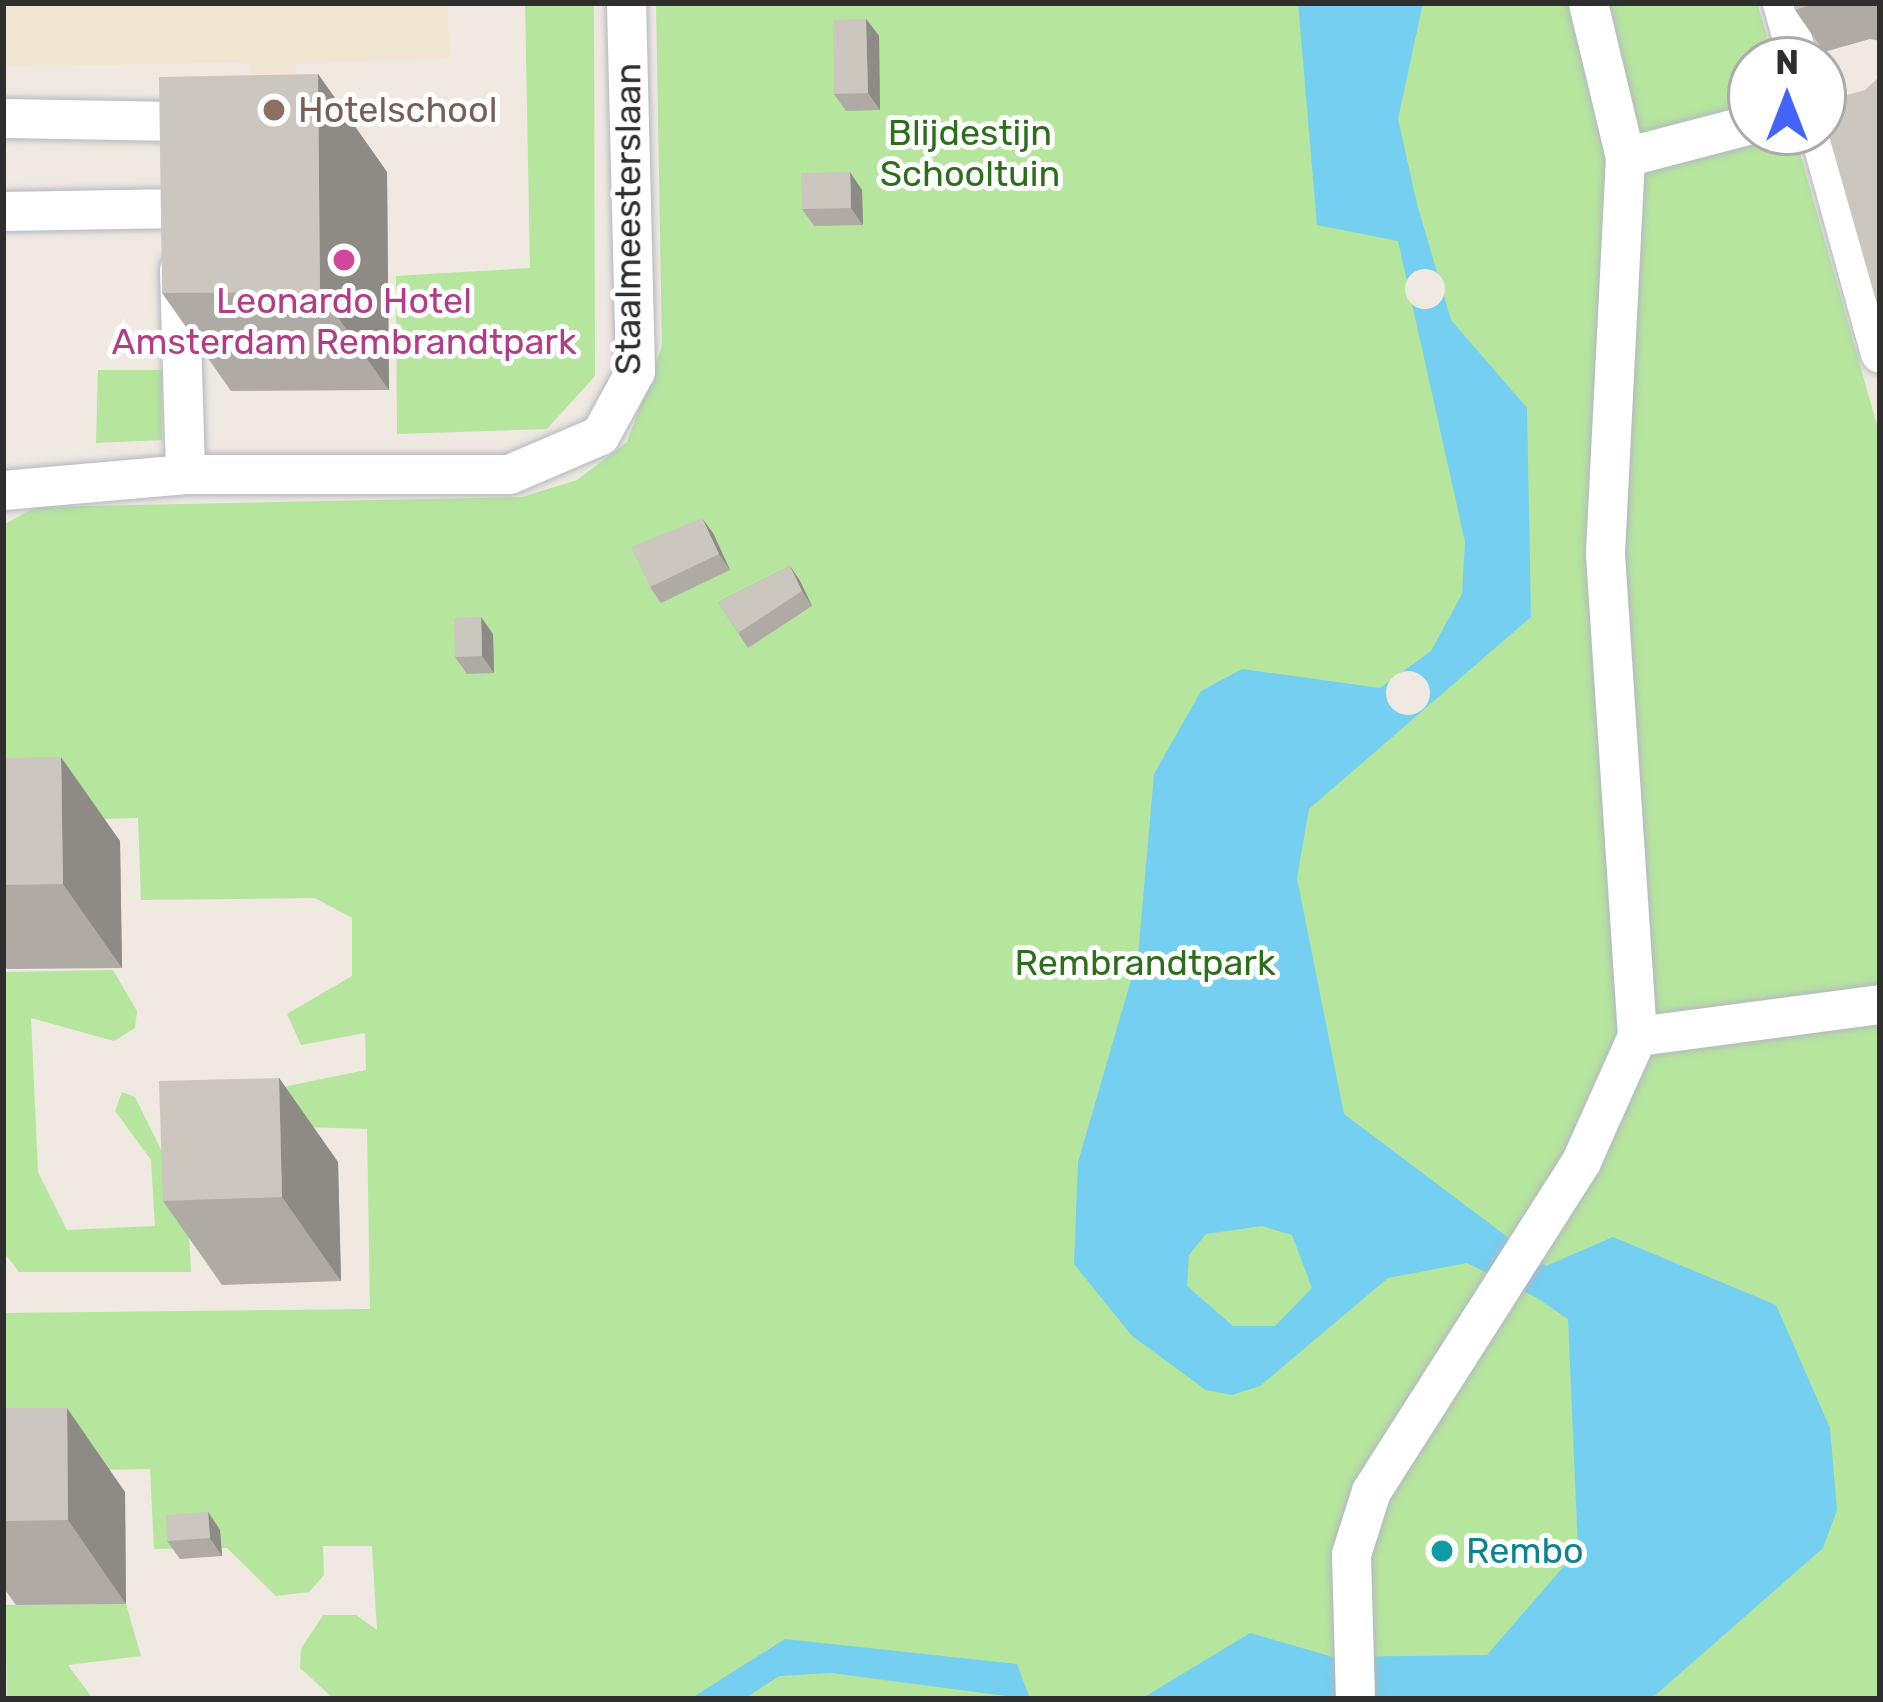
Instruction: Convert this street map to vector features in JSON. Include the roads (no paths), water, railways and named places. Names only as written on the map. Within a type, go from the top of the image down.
[{"type":"street","name":"Staalmeesterslaan","points":[[3,490],[185,474],[509,474],[600,435],[635,371],[626,3]]},
{"type":"street","points":[[1355,1699],[1351,1554],[1371,1491],[1619,1096],[1637,1036],[1605,552],[1625,157],[1588,3]]},
{"type":"street","points":[[1782,3],[1791,36]]},
{"type":"street","points":[[3,118],[178,121],[191,151],[178,208],[185,474]]},
{"type":"street","points":[[1625,157],[1727,130]]},
{"type":"street","points":[[1826,156],[1880,353]]},
{"type":"street","points":[[3,211],[178,208]]},
{"type":"street","points":[[1637,1036],[1880,1004]]},
{"type":"water","points":[[1298,3],[1423,3],[1398,119],[1451,320],[1527,408],[1531,617],[1309,809],[1297,878],[1344,1114],[1546,1266],[1613,1237],[1776,1305],[1830,1428],[1837,1510],[1823,1548],[1651,1699],[1400,1699],[1329,1687],[1307,1699],[1141,1699],[1250,1633],[1333,1657],[1487,1655],[1578,1550],[1568,1319],[1537,1298],[1467,1263],[1388,1278],[1260,1386],[1232,1395],[1206,1390],[1132,1336],[1074,1264],[1078,1162],[1138,956],[1154,774],[1201,691],[1242,669],[1380,688],[1431,651],[1462,594],[1465,542],[1398,241],[1317,225]],"holes":[[[1262,1226],[1292,1235],[1312,1288],[1275,1326],[1233,1326],[1187,1286],[1189,1255],[1206,1234]]]},
{"type":"water","points":[[785,1639],[1017,1664],[1030,1699],[831,1673],[779,1676],[744,1699],[690,1699]]},
{"type":"waterway","points":[[1277,1699],[1375,1684]]},
{"type":"place","name":"Hotelschool","points":[[274,110]]},
{"type":"place","name":"Leonardo Hotel Amsterdam Rembrandtpark","points":[[344,260]]},
{"type":"place","name":"Rembo","points":[[1442,1551]]},
{"type":"park label","name":"Blijdestijn Schooltuin","points":[[970,152]]},
{"type":"park label","name":"Rembrandtpark","points":[[1145,963]]}]
